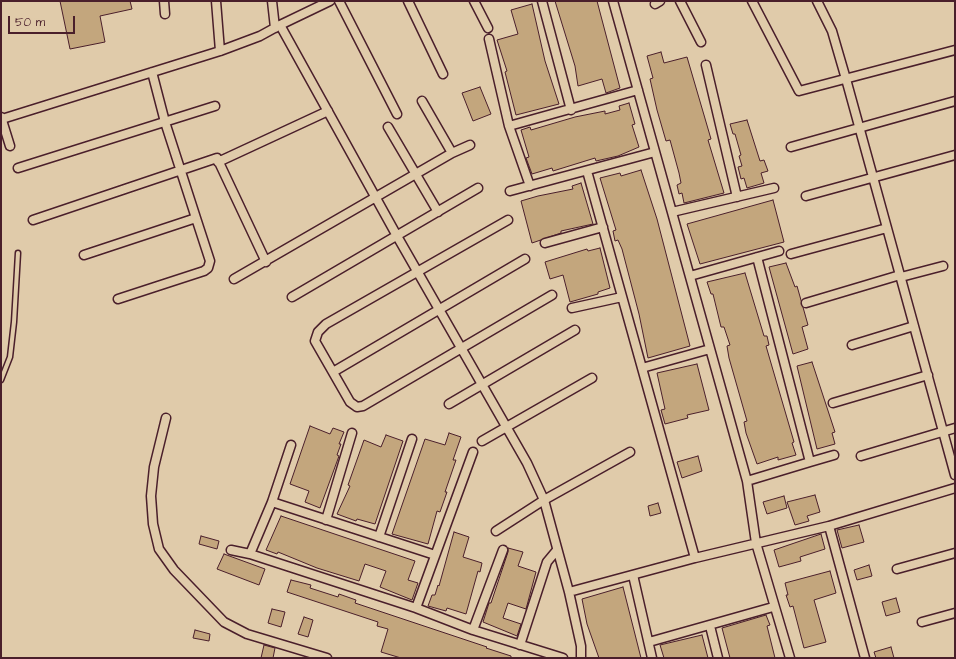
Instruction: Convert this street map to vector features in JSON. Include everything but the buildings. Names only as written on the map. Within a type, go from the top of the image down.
[{"type":"street","points":[[164,1],[165,14]]},
{"type":"street","points":[[216,1],[220,51]]},
{"type":"street","points":[[272,1],[277,27],[328,111],[397,236],[505,427],[527,463],[544,500],[569,592],[581,646],[581,658]]},
{"type":"street","points":[[339,1],[397,114]]},
{"type":"street","points":[[408,1],[443,74]]},
{"type":"street","points":[[474,1],[488,28]]},
{"type":"street","points":[[542,1],[571,110]]},
{"type":"street","points":[[613,1],[747,481],[756,544],[790,658]]},
{"type":"street","points":[[680,1],[701,42]]},
{"type":"street","points":[[752,1],[799,91],[955,50]]},
{"type":"street","points":[[817,1],[832,31],[846,79],[955,475]]},
{"type":"street","points":[[10,146],[1,118],[220,51],[260,36],[325,2]]},
{"type":"street","points":[[489,39],[509,126],[530,186]]},
{"type":"street","points":[[706,65],[737,197]]},
{"type":"street","points":[[118,299],[204,271],[208,268],[210,261],[164,122],[152,72]]},
{"type":"street","points":[[509,126],[571,110],[638,90]]},
{"type":"street","points":[[422,101],[452,154]]},
{"type":"street","points":[[791,147],[955,101]]},
{"type":"street","points":[[18,168],[215,106]]},
{"type":"street","points":[[218,162],[328,111]]},
{"type":"street","points":[[388,127],[438,212]]},
{"type":"street","points":[[234,279],[470,145]]},
{"type":"street","points":[[510,191],[655,152]]},
{"type":"street","points":[[806,196],[955,155]]},
{"type":"street","points":[[33,220],[217,158],[266,262]]},
{"type":"street","points":[[587,170],[695,558]]},
{"type":"street","points":[[292,297],[478,188]]},
{"type":"street","points":[[672,212],[774,188]]},
{"type":"street","points":[[84,255],[196,218]]},
{"type":"street","points":[[508,220],[326,324],[318,332],[315,341],[350,402],[354,406],[360,406],[552,295]]},
{"type":"street","points":[[545,243],[602,227]]},
{"type":"street","points":[[791,254],[887,228]]},
{"type":"street","points":[[690,276],[779,251]]},
{"type":"street","points":[[757,257],[810,462]]},
{"type":"street","points":[[333,372],[525,259]]},
{"type":"street","points":[[806,303],[900,276],[943,266]]},
{"type":"street","points":[[572,308],[622,297]]},
{"type":"street","points":[[852,345],[914,326]]},
{"type":"street","points":[[449,404],[575,330]]},
{"type":"street","points":[[642,368],[710,348]]},
{"type":"street","points":[[833,403],[928,375]]},
{"type":"street","points":[[482,441],[592,378]]},
{"type":"street","points":[[166,418],[154,467],[151,496],[153,524],[159,549],[174,570],[204,602],[224,622],[237,631],[327,658]]},
{"type":"street","points":[[861,456],[955,428]]},
{"type":"street","points":[[326,520],[352,433]]},
{"type":"street","points":[[380,537],[412,438]]},
{"type":"street","points":[[250,554],[272,502],[291,444]]},
{"type":"street","points":[[416,608],[473,452]]},
{"type":"street","points":[[496,531],[544,500],[630,452]]},
{"type":"street","points":[[747,481],[834,455]]},
{"type":"street","points":[[569,592],[695,558],[829,526],[955,488]]},
{"type":"street","points":[[272,502],[435,555]]},
{"type":"street","points":[[829,526],[865,658]]},
{"type":"street","points":[[231,550],[250,554],[416,608],[473,630],[563,658]]},
{"type":"street","points":[[473,630],[503,550]]},
{"type":"street","points":[[520,644],[547,562],[557,550]]},
{"type":"street","points":[[897,569],[955,553]]},
{"type":"street","points":[[633,575],[652,658]]},
{"type":"street","points":[[649,642],[774,607]]},
{"type":"street","points":[[922,622],[955,613]]},
{"type":"street","points":[[710,626],[718,658]]},
{"type":"lane","points":[[1,380],[10,357],[12,343],[18,253]]}]
